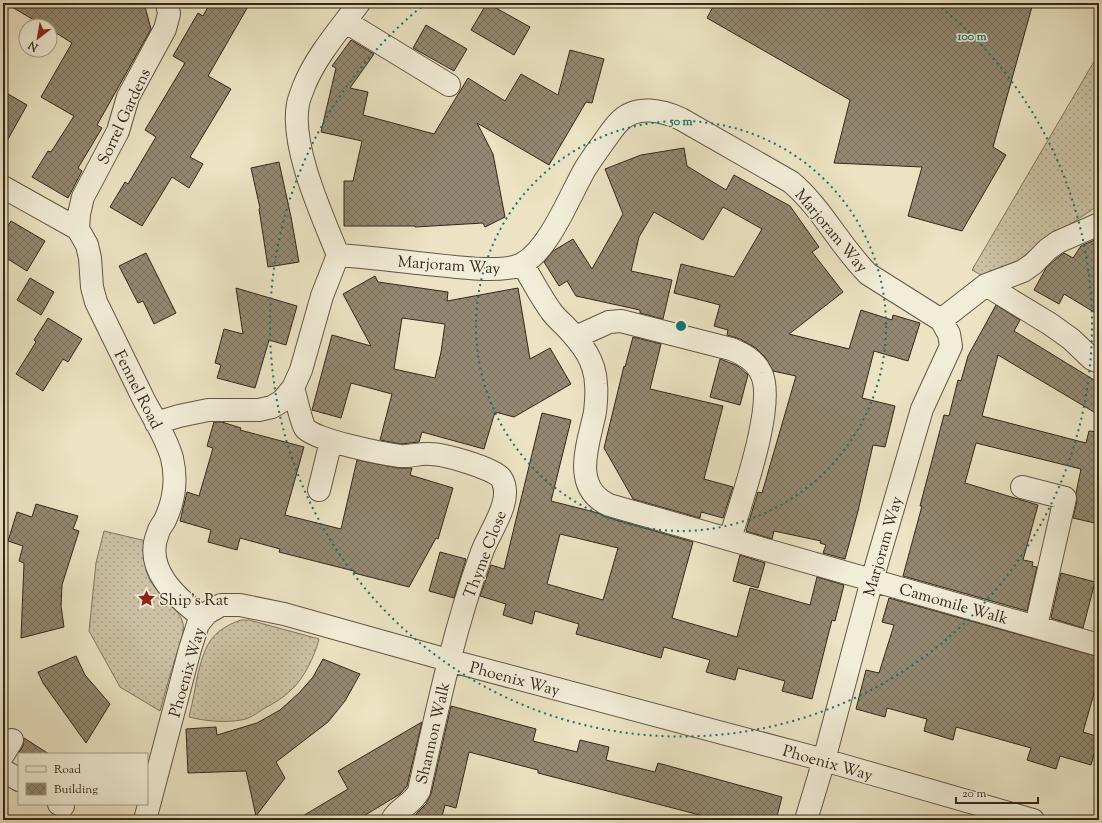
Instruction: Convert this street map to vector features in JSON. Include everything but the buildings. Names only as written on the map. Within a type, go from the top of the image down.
[{"type":"street","name":"Sorrel Gardens","points":[[78,229],[79,214],[83,197],[118,131],[128,97],[165,29],[169,14],[167,3]]},
{"type":"street","points":[[156,423],[179,416],[208,410],[259,410],[272,407],[282,401],[293,388],[301,370],[322,296],[338,255],[313,191],[303,158],[298,138],[298,103],[310,73],[359,3]]},
{"type":"street","points":[[346,22],[449,85]]},
{"type":"street","name":"Marjoram Way","points":[[338,255],[476,268],[514,268],[522,264],[536,253],[545,241],[586,168],[618,123],[629,114],[639,111],[653,111],[666,113],[681,119],[791,182],[820,213],[858,264],[868,274],[941,320],[950,334],[951,346],[922,409],[872,580],[824,760],[806,820]]},
{"type":"street","points":[[3,187],[78,229]]},
{"type":"street","points":[[941,320],[986,285],[1023,270],[1033,264],[1048,249],[1058,242],[1099,224]]},
{"type":"street","name":"Fennel Road","points":[[78,229],[86,245],[90,258],[92,287],[96,302],[168,447],[175,476],[174,491],[170,507],[154,545],[154,555],[161,577],[182,602],[202,617]]},
{"type":"street","name":"Camomile Walk","points":[[522,264],[551,312],[576,337],[591,360],[595,370],[595,410],[585,454],[585,473],[591,489],[602,501],[609,505],[1036,626],[1099,646]]},
{"type":"street","points":[[986,285],[1050,324],[1071,339],[1092,359],[1099,362]]},
{"type":"street","points":[[576,337],[609,322],[621,320],[731,349],[754,362],[762,374],[766,388],[765,402],[753,463],[730,539]]},
{"type":"street","name":"Thyme Close","points":[[293,388],[305,428],[313,434],[331,441],[400,456],[436,454],[484,467],[495,473],[501,480],[504,487],[502,509],[482,551],[448,660]]},
{"type":"street","points":[[319,490],[331,441]]},
{"type":"street","points":[[1022,487],[1065,498],[1036,626]]},
{"type":"street","name":"Phoenix Way","points":[[145,820],[195,630],[202,617],[212,609],[221,605],[240,605],[284,614],[448,660],[824,760],[1033,820]]},
{"type":"street","name":"Shannon Walk","points":[[392,820],[399,811],[412,801],[419,791],[448,660]]},
{"type":"street","points":[[3,770],[18,779]]},
{"type":"shaded area","points":[[1099,53],[1099,205],[1030,251],[1009,271],[983,276],[972,270]]},
{"type":"shaded area","points":[[104,531],[146,541],[145,561],[148,577],[157,590],[178,613],[183,623],[181,640],[160,711],[120,687],[89,631],[96,563]]},
{"type":"shaded area","points":[[241,620],[249,620],[319,639],[315,652],[308,666],[300,680],[288,693],[278,701],[250,717],[235,721],[221,721],[189,717],[202,658],[206,649],[215,635],[222,629]]},
{"type":"place","name":"Ship's Rat","points":[[146,599]]}]
